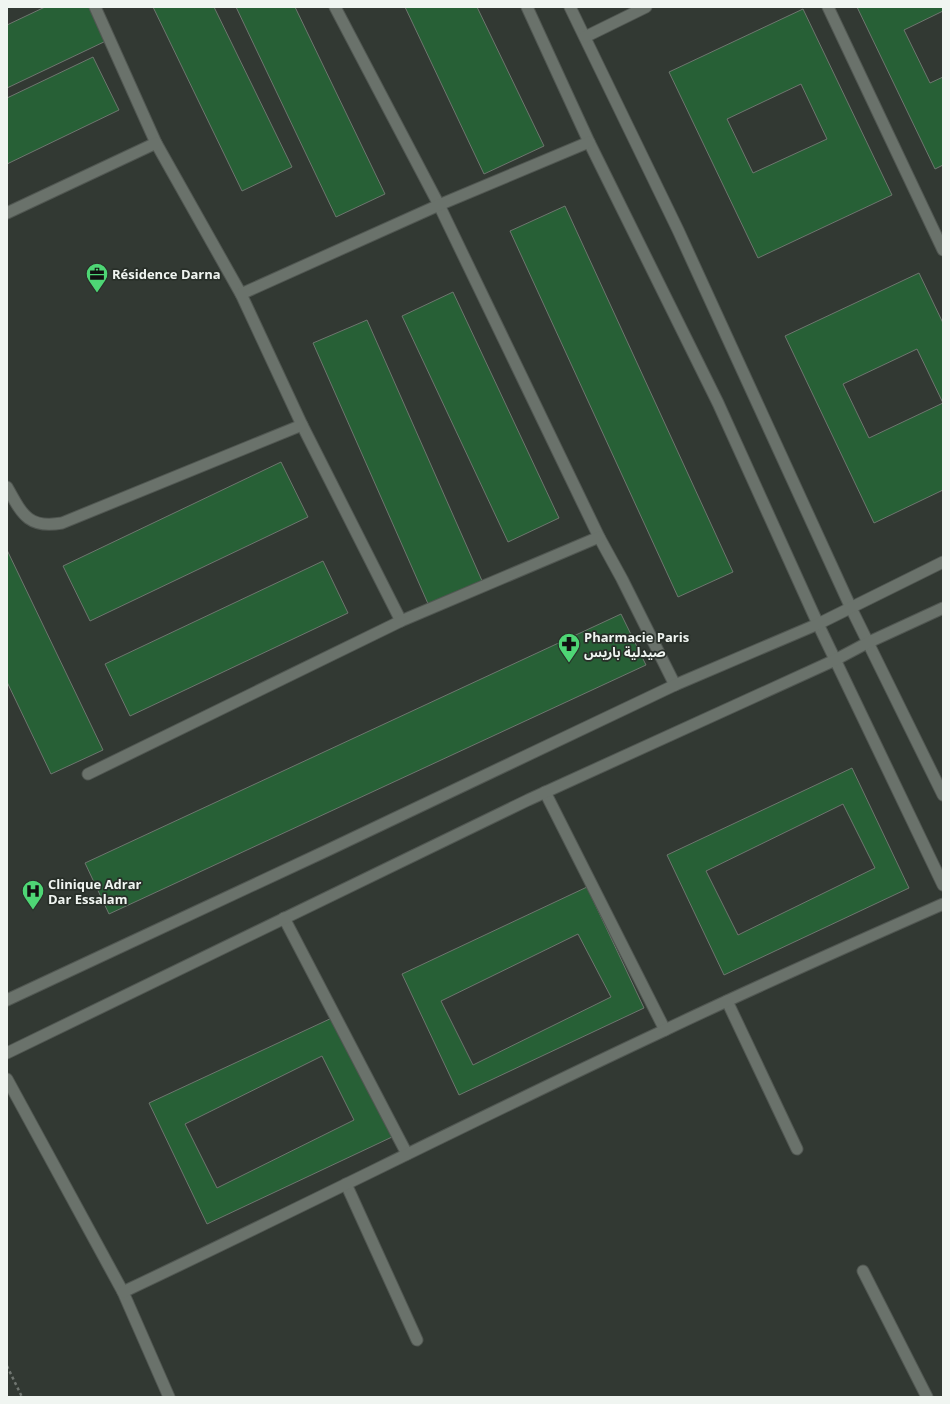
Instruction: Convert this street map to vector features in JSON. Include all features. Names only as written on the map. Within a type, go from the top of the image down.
[{"type":"street","points":[[95,7],[156,143],[241,294],[302,425],[401,622]]},
{"type":"street","points":[[335,7],[439,205],[599,536],[675,685]]},
{"type":"street","points":[[527,7],[589,142],[718,403],[818,624],[943,884]]},
{"type":"street","points":[[570,7],[678,230],[867,643],[943,795]]},
{"type":"street","points":[[585,37],[646,7]]},
{"type":"street","points":[[828,7],[943,250]]},
{"type":"street","points":[[241,294],[439,205],[589,142]]},
{"type":"street","points":[[7,213],[156,143]]},
{"type":"street","points":[[7,487],[19,510],[37,524],[47,526],[62,523],[302,425]]},
{"type":"street","points":[[88,774],[401,622],[599,536]]},
{"type":"street","points":[[7,1000],[675,685],[818,624],[943,562]]},
{"type":"street","points":[[7,1053],[544,792],[835,660],[867,643],[943,608]]},
{"type":"street","points":[[544,792],[665,1030]]},
{"type":"street","points":[[124,1292],[665,1030],[943,904]]},
{"type":"street","points":[[284,918],[407,1154]]},
{"type":"street","points":[[727,1001],[797,1149]]},
{"type":"street","points":[[7,1079],[124,1292],[169,1397]]},
{"type":"street","points":[[346,1184],[416,1340]]},
{"type":"street","points":[[863,1271],[926,1397]]},
{"type":"path","points":[[7,1366],[22,1397]]},
{"type":"building","points":[[45,7],[93,7],[108,40],[7,88],[7,25]]},
{"type":"building","points":[[153,7],[214,7],[292,167],[242,191]]},
{"type":"building","points":[[236,7],[295,7],[385,194],[336,217]]},
{"type":"building","points":[[405,7],[477,7],[544,146],[484,174]]},
{"type":"building","points":[[857,7],[943,7],[943,11],[904,30],[930,83],[943,77],[943,165],[935,169]]},
{"type":"building","points":[[803,9],[892,195],[758,258],[669,72]],"holes":[[[801,84],[827,139],[753,173],[727,119]]]},
{"type":"building","points":[[93,57],[119,110],[7,164],[7,98]]},
{"type":"building","points":[[565,206],[733,572],[678,597],[510,231]]},
{"type":"building","points":[[919,273],[943,323],[943,403],[943,490],[874,523],[785,336]],"holes":[[[917,349],[943,403],[869,438],[843,384]]]},
{"type":"building","points":[[453,292],[559,518],[508,542],[402,316]]},
{"type":"building","points":[[367,320],[483,583],[429,606],[313,343]]},
{"type":"building","points":[[281,462],[308,517],[90,621],[63,566]]},
{"type":"building","points":[[7,550],[103,750],[51,774],[7,682]]},
{"type":"building","points":[[323,561],[348,613],[130,716],[105,664]]},
{"type":"building","points":[[621,614],[646,665],[109,914],[85,863]]},
{"type":"building","points":[[852,768],[909,888],[724,975],[667,855]],"holes":[[[843,804],[875,868],[738,935],[706,871]]]},
{"type":"building","points":[[587,887],[644,1008],[459,1095],[402,974]],"holes":[[[578,934],[611,997],[473,1065],[441,1001]]]},
{"type":"building","points":[[334,1017],[392,1137],[207,1224],[149,1103]],"holes":[[[322,1056],[354,1120],[217,1188],[185,1124]]]},
{"type":"place","name":"Résidence Darna","points":[[97,294]]},
{"type":"place","name":"Pharmacie Paris صيدلية باريس","points":[[569,664]]},
{"type":"place","name":"Clinique Adrar Dar Essalam","points":[[33,910]]}]
